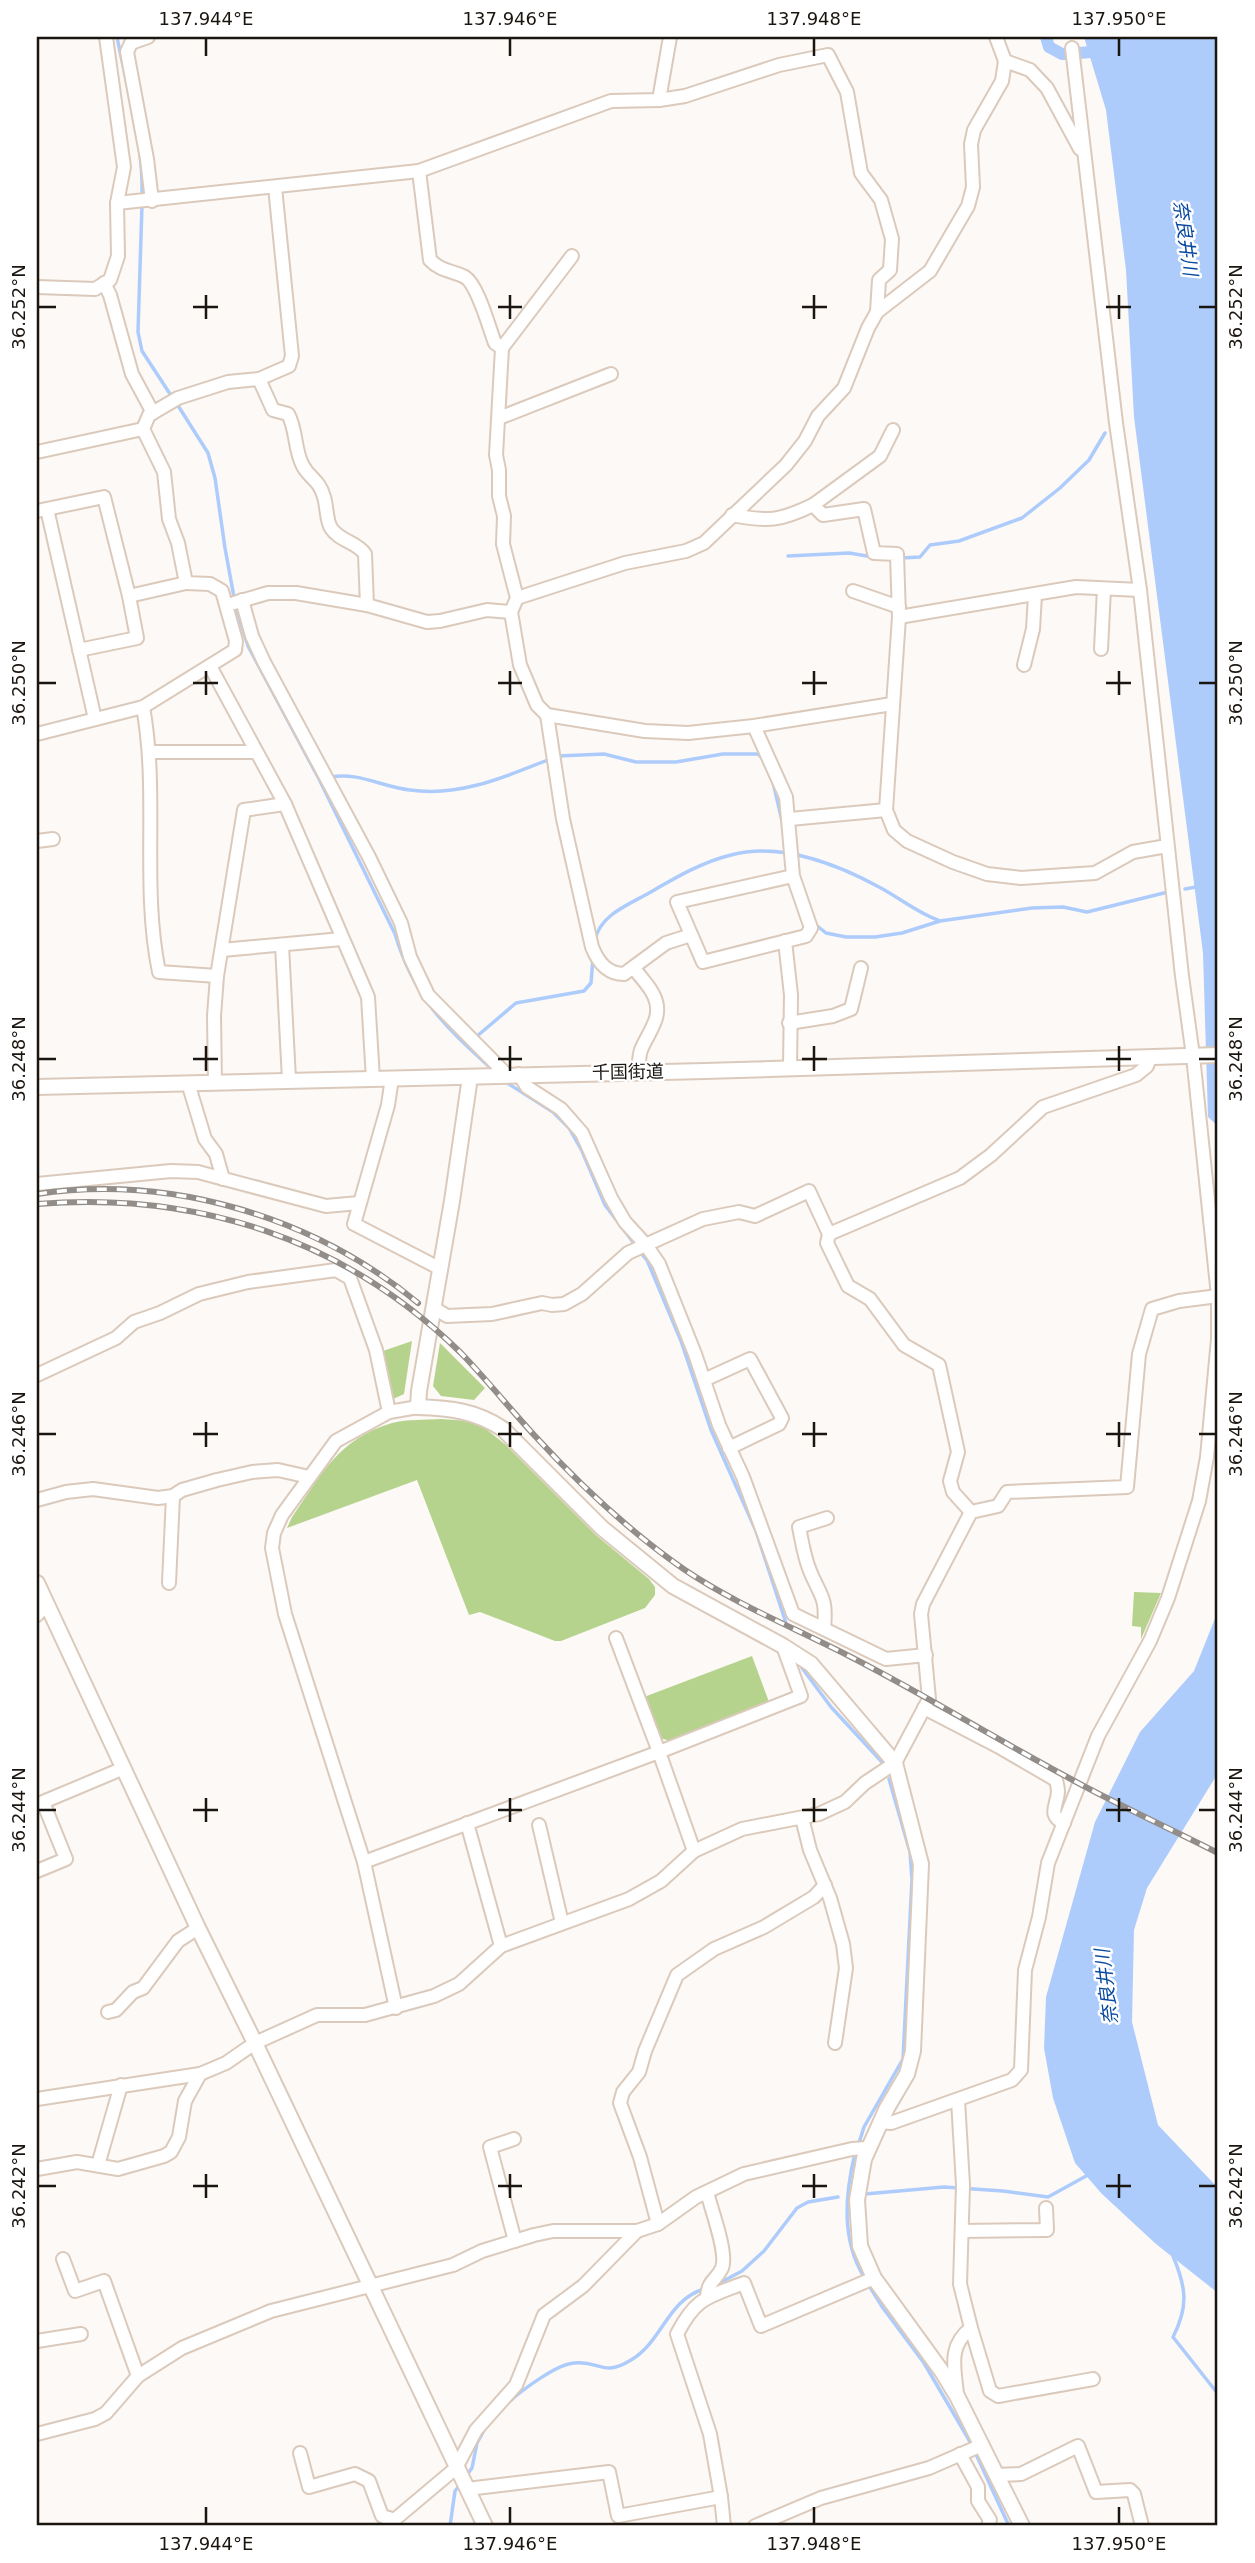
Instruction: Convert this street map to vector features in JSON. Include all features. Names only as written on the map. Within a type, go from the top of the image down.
[{"type":"street","points":[[37,288],[95,289],[110,280],[118,256],[124,167],[106,37]]},
{"type":"street","points":[[148,37],[131,43],[127,52],[147,159],[149,201]]},
{"type":"street","points":[[659,100],[670,37]]},
{"type":"street","points":[[517,598],[625,563],[686,551],[704,542],[786,465],[805,440],[818,416],[844,388],[877,312],[930,271],[968,206],[973,187],[971,144],[974,130],[1002,81],[1006,61],[996,37]]},
{"type":"street","points":[[881,2122],[891,2123],[1012,2080],[1021,2070],[1025,1970],[1039,1917],[1048,1863],[1098,1736],[1150,1641],[1168,1598],[1199,1501],[1207,1457],[1218,1339],[1218,1296],[1197,1056],[1167,846],[1140,590],[1116,423],[1072,48]]},
{"type":"street","points":[[122,202],[419,171],[611,101],[659,100],[685,96],[779,65],[828,55],[847,92],[862,173],[881,200],[892,239],[890,270],[879,280],[877,312]]},
{"type":"street","points":[[1006,61],[1030,70],[1047,88],[1084,155]]},
{"type":"street","points":[[419,171],[430,260],[438,268],[465,277],[473,285],[495,343],[502,348]]},
{"type":"street","points":[[186,583],[169,519],[164,472],[143,429],[149,415],[175,400],[228,382],[258,379],[289,366],[292,356],[275,187]]},
{"type":"street","points":[[572,256],[502,348],[496,455],[499,496],[504,516],[503,544],[517,598],[511,612],[520,665],[537,705],[547,715],[645,731],[688,733],[754,726],[892,704]]},
{"type":"street","points":[[104,283],[110,295],[132,374],[153,412]]},
{"type":"street","points":[[499,418],[611,374]]},
{"type":"street","points":[[258,379],[273,410],[288,414],[293,423],[303,468],[319,483],[330,527],[366,554],[368,605]]},
{"type":"street","points":[[37,452],[143,429]]},
{"type":"street","points":[[732,515],[762,521],[795,513],[813,505],[880,456],[893,430]]},
{"type":"street","points":[[79,650],[137,638],[104,496],[42,510],[95,719]]},
{"type":"street","points":[[813,505],[823,515],[864,509],[874,553],[897,554],[899,612],[886,810],[894,830],[906,841],[953,862],[987,874],[1021,878],[1095,873],[1133,852],[1167,846]]},
{"type":"street","points":[[128,596],[186,583],[210,584],[218,586],[234,603],[369,856],[401,923],[410,957],[428,995],[505,1075],[561,1109],[582,1133],[611,1198],[640,1248],[659,1264],[729,1448],[743,1477],[793,1614],[886,1659],[926,1655]]},
{"type":"street","points":[[853,591],[899,612],[1035,595],[1076,587],[1140,590]]},
{"type":"street","points":[[1101,649],[1104,589]]},
{"type":"street","points":[[234,603],[268,593],[296,593],[368,605],[427,622],[487,610],[511,612]]},
{"type":"street","points":[[1024,665],[1033,629],[1035,595]]},
{"type":"street","points":[[37,734],[143,707],[235,650],[234,603]]},
{"type":"street","points":[[210,666],[285,804],[368,997],[373,1079]]},
{"type":"street","points":[[143,707],[149,752],[150,876],[159,972],[217,976]]},
{"type":"street","points":[[547,715],[563,819],[592,947],[603,966],[616,974],[624,975],[666,943],[691,935]]},
{"type":"street","points":[[754,726],[786,797],[793,876],[811,928],[806,936],[703,962],[677,902],[793,876]]},
{"type":"street","points":[[149,752],[256,752]]},
{"type":"street","points":[[215,1083],[214,1016],[217,976],[244,810],[285,804]]},
{"type":"street","points":[[790,819],[886,810]]},
{"type":"street","points":[[37,841],[53,839]]},
{"type":"street","points":[[222,950],[342,939]]},
{"type":"street","points":[[785,942],[791,995],[790,1068]]},
{"type":"street","points":[[282,945],[289,1080]]},
{"type":"street","points":[[634,968],[654,996],[657,1006],[655,1022],[641,1049],[638,1072]]},
{"type":"street","points":[[789,1023],[834,1016],[851,1009],[861,968]]},
{"type":"street","name":"千国街道","points":[[37,1087],[1218,1055]]},
{"type":"street","points":[[829,1234],[960,1178],[992,1156],[1043,1107],[1136,1075],[1147,1066],[1150,1058]]},
{"type":"street","points":[[418,1407],[470,1077]]},
{"type":"street","points":[[392,1078],[388,1105],[354,1224],[441,1269]]},
{"type":"street","points":[[188,1083],[205,1139],[216,1154],[223,1179]]},
{"type":"street","points":[[37,1184],[171,1171],[198,1172],[326,1206],[359,1203]]},
{"type":"street","points":[[434,1308],[447,1316],[492,1314],[542,1303],[564,1304],[582,1294],[628,1253],[703,1219],[739,1212],[755,1216],[809,1191],[829,1234],[827,1243],[848,1286],[870,1299],[904,1345],[939,1365],[958,1452],[950,1481],[953,1492],[971,1512]]},
{"type":"street","points":[[37,1375],[116,1338],[134,1322],[200,1294],[248,1282],[336,1270],[349,1278],[376,1350],[389,1412]]},
{"type":"street","points":[[37,2099],[200,2074],[226,2063],[256,2043],[317,2015],[365,2015],[435,1996],[459,1984],[501,1946],[629,1899],[661,1881],[694,1851],[743,1829],[820,1814],[845,1802],[865,1783],[895,1763],[929,1699],[920,1614],[971,1512],[998,1506],[1007,1492],[1127,1487],[1139,1354],[1152,1309],[1179,1301],[1218,1296]]},
{"type":"street","points":[[704,1380],[750,1359],[782,1418],[779,1424],[729,1448]]},
{"type":"street","points":[[37,2434],[95,2419],[106,2413],[138,2376],[182,2348],[242,2321],[453,2264],[482,2251],[553,2231],[637,2231],[657,2224],[707,2192],[744,2174],[859,2148],[881,2122],[906,2074],[913,2052],[921,1882],[918,1849],[895,1763],[811,1664],[673,1586],[602,1528],[514,1439],[490,1420],[466,1411],[418,1407],[389,1412],[335,1441],[282,1515],[274,1533],[272,1548],[285,1614],[364,1862],[396,2008]]},
{"type":"street","points":[[37,1500],[66,1492],[93,1489],[158,1498],[173,1496],[182,1490],[251,1472],[278,1470],[309,1477]]},
{"type":"street","points":[[169,1583],[173,1496]]},
{"type":"street","points":[[824,1629],[826,1606],[810,1570],[799,1527],[827,1518]]},
{"type":"street","points":[[37,1583],[41,1610],[124,1768],[485,2526]]},
{"type":"street","points":[[615,1638],[694,1851]]},
{"type":"street","points":[[364,1862],[801,1696],[783,1646]]},
{"type":"street","points":[[924,1708],[1056,1780],[1058,1792],[1054,1804],[1055,1815],[1064,1823]]},
{"type":"street","points":[[43,1802],[124,1768]]},
{"type":"street","points":[[37,1788],[66,1859],[37,1871]]},
{"type":"street","points":[[802,1818],[810,1850],[825,1885],[843,1944],[846,1968],[835,2043]]},
{"type":"street","points":[[467,1823],[501,1946]]},
{"type":"street","points":[[539,1825],[562,1923]]},
{"type":"street","points":[[657,2224],[640,2157],[620,2103],[623,2092],[639,2072],[677,1975],[714,1949],[764,1927],[814,1897],[825,1885]]},
{"type":"street","points":[[108,2012],[116,2010],[133,1993],[143,1988],[178,1941],[198,1928]]},
{"type":"street","points":[[37,2169],[77,2162],[118,2169],[171,2152],[179,2137],[185,2101],[200,2074]]},
{"type":"street","points":[[98,2165],[121,2085]]},
{"type":"street","points":[[958,2100],[963,2190],[960,2284],[990,2391],[998,2396],[1093,2379]]},
{"type":"street","points":[[514,2139],[490,2147],[515,2241]]},
{"type":"street","points":[[859,2148],[858,2230],[868,2281],[943,2373],[957,2396]]},
{"type":"street","points":[[707,2192],[723,2255],[722,2268],[708,2290],[688,2312],[677,2334],[710,2434],[724,2526]]},
{"type":"street","points":[[962,2231],[1047,2230],[1046,2208]]},
{"type":"street","points":[[300,2453],[309,2487],[355,2474],[369,2481],[382,2516],[391,2523],[456,2468],[476,2430],[516,2385],[544,2315],[583,2286],[637,2231]]},
{"type":"street","points":[[63,2259],[75,2291],[104,2281],[138,2376]]},
{"type":"street","points":[[708,2290],[744,2283],[761,2326],[868,2281]]},
{"type":"street","points":[[971,2328],[961,2335],[956,2344],[954,2358],[957,2396],[972,2450],[978,2501],[990,2520],[988,2526]]},
{"type":"street","points":[[37,2341],[81,2333]]},
{"type":"street","points":[[997,2475],[1021,2474],[1078,2446],[1096,2491],[1130,2490],[1134,2494],[1142,2526]]},
{"type":"street","points":[[972,2450],[997,2475],[1022,2526]]},
{"type":"street","points":[[755,2526],[821,2498],[929,2468],[972,2450]]},
{"type":"street","points":[[467,2489],[609,2472],[618,2516],[721,2497]]},
{"type":"green space","points":[[412,1341],[404,1394],[391,1400],[381,1355],[383,1351]]},
{"type":"green space","points":[[440,1343],[485,1388],[474,1400],[441,1396],[433,1386]]},
{"type":"green space","points":[[441,1419],[469,1421],[486,1429],[506,1445],[597,1536],[649,1579],[655,1587],[655,1595],[645,1608],[561,1641],[480,1612],[469,1615],[417,1480],[287,1528],[333,1460],[358,1438],[392,1423]]},
{"type":"green space","points":[[1134,1592],[1161,1593],[1141,1639],[1141,1627],[1132,1626]]},
{"type":"green space","points":[[752,1656],[769,1702],[670,1741],[660,1738],[644,1697]]},
{"type":"water","name":"奈良井川","points":[[1084,37],[1218,37],[1218,1126],[1208,1117],[1203,953],[1134,417],[1126,270],[1106,110]]},
{"type":"water","name":"奈良井川","points":[[1218,1611],[1218,1773],[1147,1888],[1134,1930],[1132,2022],[1158,2125],[1218,2188],[1218,2293],[1156,2244],[1102,2194],[1075,2163],[1053,2098],[1044,2048],[1046,1997],[1095,1822],[1140,1732],[1194,1671]]},
{"type":"waterway","points":[[117,37],[138,137],[142,197]]},
{"type":"waterway","points":[[1046,37],[1049,47],[1067,54]]},
{"type":"waterway","points":[[1079,53],[1102,51]]},
{"type":"waterway","points":[[142,205],[138,332],[142,351],[172,397]]},
{"type":"waterway","points":[[177,404],[208,453],[215,478],[236,608],[248,646],[319,779],[395,934],[412,977],[446,1025],[494,1071]]},
{"type":"waterway","points":[[901,558],[920,557],[930,545],[959,541],[1022,518],[1060,488],[1089,460],[1105,433]]},
{"type":"waterway","points":[[788,556],[849,553],[873,557]]},
{"type":"waterway","points":[[558,756],[604,754],[636,762],[676,762],[723,754],[758,754],[763,759]]},
{"type":"waterway","points":[[331,777],[361,778],[410,790],[447,791],[482,784],[550,759]]},
{"type":"waterway","points":[[772,778],[783,825]]},
{"type":"waterway","points":[[595,940],[598,931],[609,917],[624,907],[699,866],[720,858],[750,852],[788,853],[827,863],[863,878],[940,921]]},
{"type":"waterway","points":[[1185,889],[1196,887]]},
{"type":"waterway","points":[[816,925],[826,933],[846,937],[875,937],[902,933],[940,921],[1032,908],[1063,907],[1087,912],[1164,893]]},
{"type":"waterway","points":[[476,1037],[516,1003],[584,991],[591,983],[593,958]]},
{"type":"waterway","points":[[504,1081],[553,1112],[569,1128],[605,1205],[636,1246]]},
{"type":"waterway","points":[[640,1252],[647,1260],[681,1341],[711,1430],[756,1531],[786,1623]]},
{"type":"waterway","points":[[802,1668],[831,1707],[882,1762]]},
{"type":"waterway","points":[[858,2146],[864,2127],[903,2059],[912,1879],[910,1852],[889,1779]]},
{"type":"waterway","points":[[855,2153],[847,2201],[848,2232],[851,2248],[864,2277]]},
{"type":"waterway","points":[[865,2194],[944,2187],[1048,2197],[1088,2175]]},
{"type":"waterway","points":[[714,2286],[742,2271],[764,2251],[797,2208],[808,2202],[838,2197]]},
{"type":"waterway","points":[[1173,2256],[1181,2277],[1184,2296],[1182,2316],[1173,2337],[1218,2394]]},
{"type":"waterway","points":[[868,2284],[924,2363],[972,2445]]},
{"type":"waterway","points":[[509,2402],[540,2378],[567,2364],[583,2363],[614,2368],[631,2360],[651,2342],[681,2302],[704,2289]]},
{"type":"waterway","points":[[466,2476],[472,2468],[477,2443],[487,2425]]},
{"type":"waterway","points":[[975,2452],[1009,2526]]},
{"type":"waterway","points":[[450,2526],[455,2491],[460,2485]]},
{"type":"railway","points":[[37,1194],[88,1189],[138,1190],[189,1197],[239,1209],[287,1225],[333,1247],[377,1273],[418,1303]]},
{"type":"railway","points":[[37,1204],[96,1202],[154,1206],[211,1215],[266,1231],[318,1252],[368,1280],[416,1313],[461,1353],[535,1436],[588,1490],[625,1524],[685,1570],[746,1605],[879,1672],[1087,1788],[1218,1853]]}]
